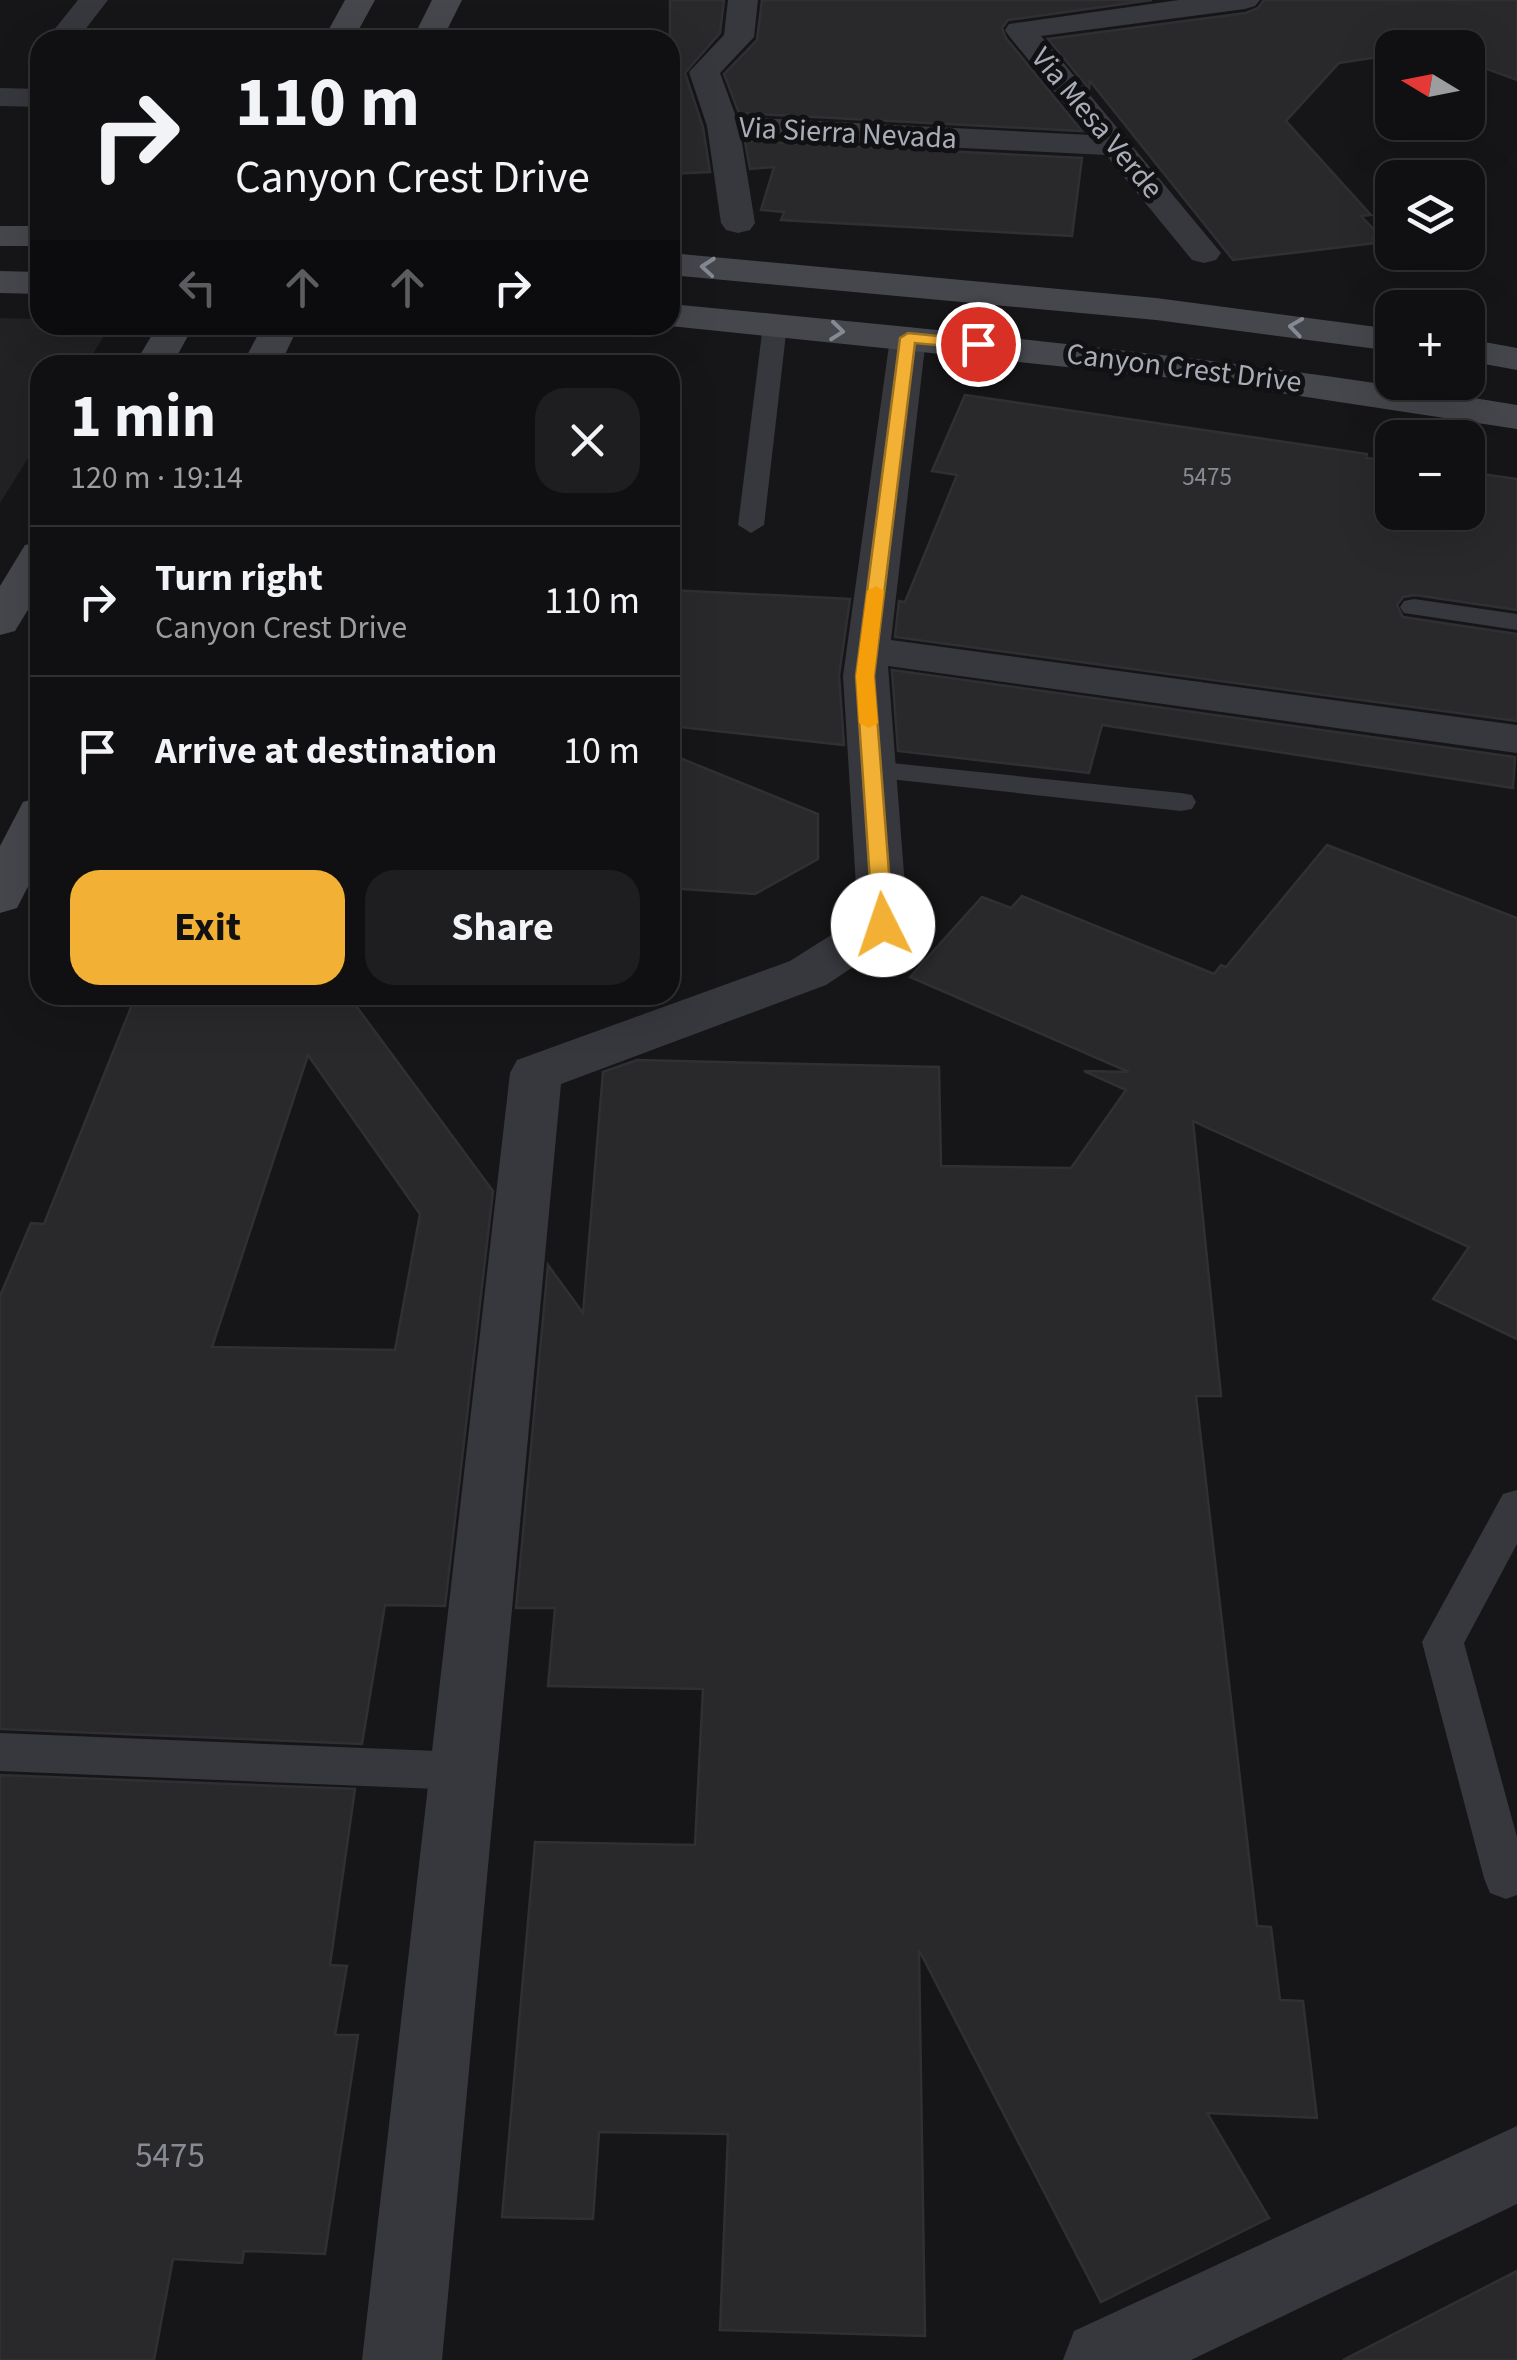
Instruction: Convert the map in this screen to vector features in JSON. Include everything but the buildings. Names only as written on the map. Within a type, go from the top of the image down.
[{"type":"main road","points":[[344,30],[360,0]]},
{"type":"main road","points":[[432,30],[446,0]]},
{"type":"main road","points":[[0,236],[30,236]]},
{"type":"main road","name":"Canyon Crest Drive","points":[[680,265],[1156,308],[1375,338]]},
{"type":"main road","points":[[0,282],[30,283]]},
{"type":"main road","name":"Canyon Crest Drive","points":[[680,316],[1117,358],[1420,399],[1517,417]]},
{"type":"main road","points":[[1485,353],[1517,359]]},
{"type":"main road","points":[[0,897],[30,833]]},
{"type":"street","points":[[69,30],[93,0]]},
{"type":"street","name":"Via Sierra Nevada","points":[[743,0],[739,37],[704,72],[723,126],[1117,146]]},
{"type":"street","name":"Via Mesa Verde","points":[[1204,253],[1020,30],[1244,0]]},
{"type":"street","points":[[723,126],[738,223]]},
{"type":"street","points":[[402,2360],[536,1073],[808,974],[883,925],[865,676],[908,338]]},
{"type":"street","points":[[868,650],[1517,739]]},
{"type":"street","points":[[1103,2360],[1517,2164]]},
{"type":"lane","points":[[751,525],[775,325]]},
{"type":"lane","points":[[1414,607],[1517,622]]},
{"type":"lane","points":[[872,770],[1181,802]]},
{"type":"lane","points":[[1513,1884],[1444,1642],[1517,1506]]},
{"type":"lane","points":[[0,1752],[462,1771]]},
{"type":"shaded area","points":[[0,318],[30,319],[30,335],[105,335],[92,355],[30,355],[30,455],[0,503]]},
{"type":"slow traffic","points":[[869,723],[865,676],[876,591]]},
{"type":"route","points":[[883,925],[865,676],[908,338],[978,344]]}]
